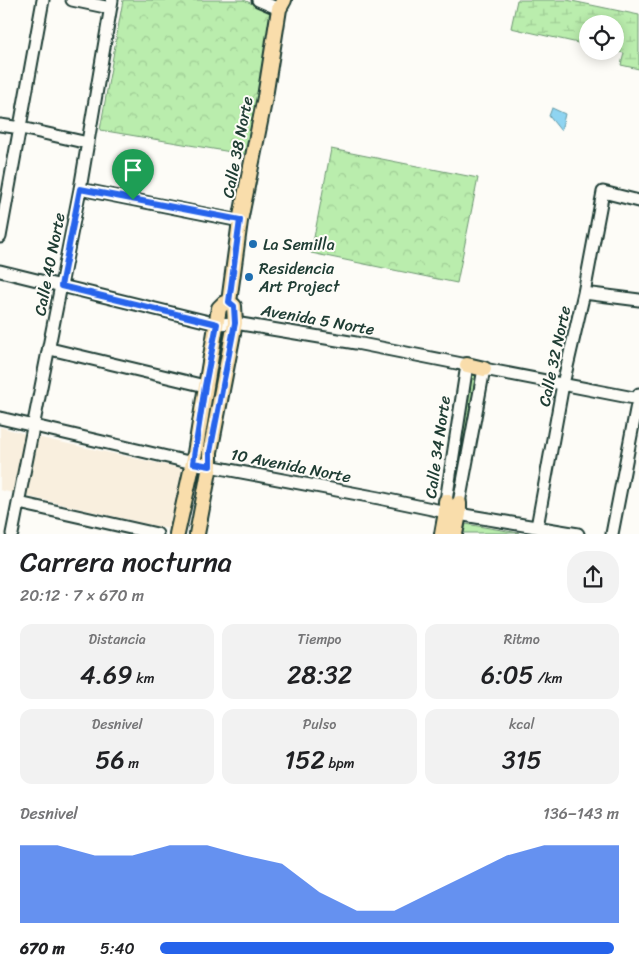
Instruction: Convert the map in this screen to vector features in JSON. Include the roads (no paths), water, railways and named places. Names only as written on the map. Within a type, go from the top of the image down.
[{"type":"main road","name":"Calle 38 Norte","points":[[229,302],[240,220],[282,4]]},
{"type":"main road","name":"Calle 38 Norte","points":[[197,534],[210,466],[210,452],[235,323],[234,306],[229,302]]},
{"type":"main road","name":"Calle 38 Norte","points":[[177,534],[193,463],[220,308],[224,303],[229,302]]},
{"type":"main road","name":"Avenida 5 Norte","points":[[467,365],[484,369]]},
{"type":"main road","name":"Calle 34 Norte","points":[[442,534],[452,508]]},
{"type":"main road","name":"Calle 34 Norte","points":[[452,508],[455,534]]},
{"type":"street","points":[[0,237],[44,0]]},
{"type":"street","points":[[72,0],[111,4]]},
{"type":"street","points":[[258,0],[282,4]]},
{"type":"street","name":"Calle 40 Norte","points":[[12,534],[50,349],[80,189],[111,4]]},
{"type":"street","points":[[0,125],[88,143]]},
{"type":"street","points":[[80,189],[240,220]]},
{"type":"street","name":"Calle 32 Norte","points":[[537,527],[563,384],[584,293],[602,192],[639,200]]},
{"type":"street","name":"Avenida 5 Norte","points":[[0,271],[217,324],[235,323],[356,343],[467,365]]},
{"type":"street","points":[[584,293],[639,300]]},
{"type":"street","points":[[50,349],[205,386]]},
{"type":"street","name":"Calle 34 Norte","points":[[452,508],[467,365]]},
{"type":"street","points":[[484,369],[639,397],[612,534]]},
{"type":"street","name":"Calle 34 Norte","points":[[452,508],[484,369]]},
{"type":"street","name":"10 Avenida Norte","points":[[0,418],[35,422],[193,463],[379,498],[452,508],[578,534]]},
{"type":"street","points":[[19,503],[157,534]]},
{"type":"water","points":[[552,108],[565,114],[561,131],[549,116]]},
{"type":"place","name":"La Semilla","points":[[253,244]]},
{"type":"place","name":"Residencia Art Project","points":[[249,277]]}]
